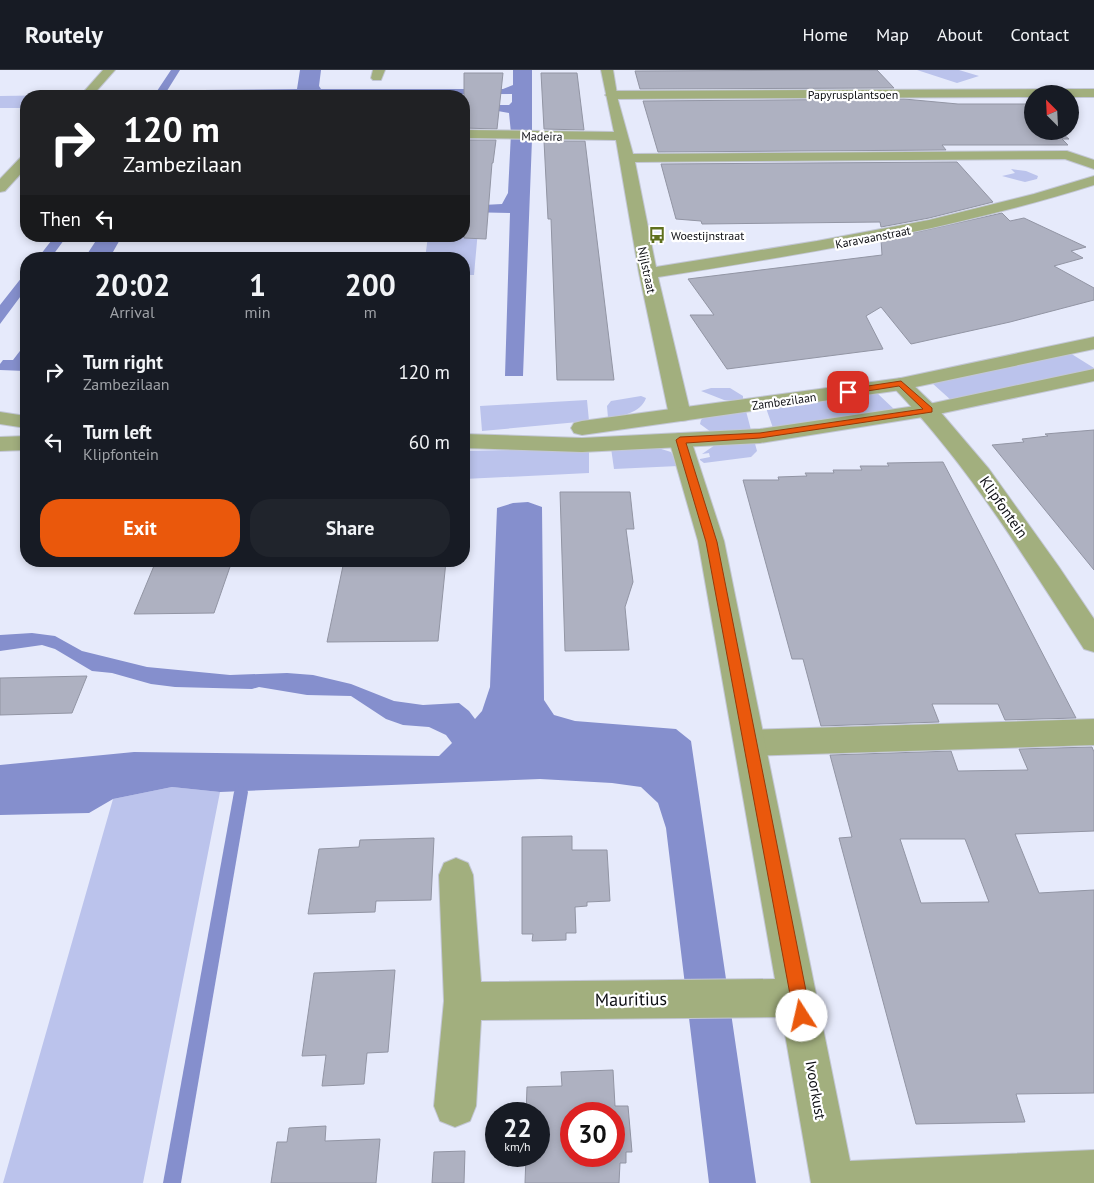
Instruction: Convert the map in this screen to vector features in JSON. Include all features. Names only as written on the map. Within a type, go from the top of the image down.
[{"type":"street","points":[[91,90],[108,70]]},
{"type":"street","name":"Nijlstraat","points":[[607,70],[611,95],[627,158],[648,273],[680,415],[680,440]]},
{"type":"street","name":"Papyrusplantsoen","points":[[611,95],[1094,93]]},
{"type":"street","name":"Madeira","points":[[470,134],[621,136]]},
{"type":"street","points":[[627,158],[1066,156],[1094,165]]},
{"type":"street","points":[[8,161],[20,160]]},
{"type":"street","points":[[0,188],[20,166]]},
{"type":"street","name":"Karavaanstraat","points":[[648,273],[828,246],[912,229],[1010,207],[1094,180]]},
{"type":"street","name":"Zambezilaan","points":[[470,441],[680,415],[901,384],[1092,345]]},
{"type":"street","name":"Zambezilaan","points":[[470,441],[582,445],[760,436],[929,410],[1094,375]]},
{"type":"street","name":"Klipfontein","points":[[901,384],[929,410],[949,433],[1007,510],[1094,641]]},
{"type":"street","points":[[0,418],[20,421]]},
{"type":"street","name":"Ivoorkust","points":[[680,440],[711,542],[833,1183]]},
{"type":"street","points":[[0,444],[20,443]]},
{"type":"street","points":[[750,743],[1094,732]]},
{"type":"street","points":[[454,1106],[463,1001],[456,875]]},
{"type":"street","name":"Mauritius","points":[[463,1001],[799,998]]},
{"type":"street","points":[[851,1183],[1094,1172]]},
{"type":"shaded area","points":[[171,70],[180,70],[168,90],[158,90]]},
{"type":"shaded area","points":[[300,70],[321,70],[319,86],[321,89],[503,89],[513,85],[513,70],[532,70],[532,139],[523,376],[505,376],[510,213],[470,212],[470,206],[502,204],[508,193],[511,133],[509,113],[492,110],[470,110],[470,105],[509,105],[512,102],[512,94],[470,94],[470,90],[203,90],[297,89]]},
{"type":"shaded area","points":[[917,70],[959,70],[979,76],[957,83]]},
{"type":"shaded area","points":[[0,96],[20,96],[20,108],[0,108]]},
{"type":"shaded area","points":[[1011,169],[1026,171],[1038,176],[1037,179],[1025,182],[1002,176],[1015,173]]},
{"type":"shaded area","points":[[470,230],[478,230],[474,275],[470,275],[470,252],[426,252],[427,242],[470,242]]},
{"type":"shaded area","points":[[50,242],[63,242],[55,252],[42,252]]},
{"type":"shaded area","points":[[95,242],[119,242],[113,252],[89,252]]},
{"type":"shaded area","points":[[20,280],[20,297],[0,324],[0,305]]},
{"type":"shaded area","points":[[20,351],[20,371],[0,370],[0,364],[3,360],[13,360]]},
{"type":"shaded area","points":[[1070,353],[1094,368],[1094,371],[952,401],[932,383]]},
{"type":"shaded area","points":[[711,388],[730,388],[743,396],[743,401],[724,400],[701,391]]},
{"type":"shaded area","points":[[877,393],[896,411],[773,428],[766,408]]},
{"type":"shaded area","points":[[641,396],[646,398],[640,407],[624,415],[608,418],[607,406],[611,401]]},
{"type":"shaded area","points":[[587,400],[589,421],[482,431],[480,406]]},
{"type":"shaded area","points":[[746,411],[751,430],[711,432],[700,424],[705,416]]},
{"type":"shaded area","points":[[754,440],[757,451],[751,457],[704,463],[700,460],[710,457],[709,453],[702,454],[715,445]]},
{"type":"shaded area","points":[[658,446],[658,448],[671,452],[678,466],[614,469],[611,448]]},
{"type":"shaded area","points":[[589,448],[589,473],[470,479],[470,451]]},
{"type":"shaded area","points":[[528,502],[542,507],[544,700],[554,715],[575,721],[676,729],[691,741],[756,1183],[709,1183],[666,828],[658,803],[641,787],[612,783],[540,779],[220,792],[172,787],[113,799],[89,813],[0,815],[0,765],[134,752],[439,756],[452,743],[446,735],[429,727],[403,725],[386,719],[351,696],[307,695],[259,687],[252,689],[175,687],[151,684],[112,673],[92,671],[55,649],[42,645],[0,651],[0,635],[32,633],[55,636],[82,651],[147,667],[230,675],[287,673],[313,675],[351,684],[394,701],[423,705],[459,703],[475,719],[482,711],[490,687],[497,508],[513,503]]},
{"type":"shaded area","points":[[172,787],[220,792],[143,1183],[3,1183],[113,799]]},
{"type":"building","points":[[877,70],[894,88],[640,89],[635,71]]},
{"type":"building","points":[[464,73],[503,73],[497,129],[470,128],[470,90],[464,90]]},
{"type":"building","points":[[541,73],[577,73],[584,130],[544,129]]},
{"type":"building","points":[[904,99],[958,104],[1024,104],[1024,140],[1063,140],[1068,145],[942,145],[946,150],[658,152],[643,101]]},
{"type":"building","points":[[470,140],[496,140],[492,163],[486,239],[470,238]]},
{"type":"building","points":[[544,141],[585,141],[614,380],[557,380],[551,219],[548,219]]},
{"type":"building","points":[[957,162],[993,202],[929,218],[881,227],[880,222],[702,224],[701,221],[676,219],[661,164]]},
{"type":"building","points":[[1002,213],[1010,221],[1024,218],[1086,247],[1071,251],[1083,258],[1054,266],[1094,288],[1094,300],[1010,322],[911,344],[881,307],[866,316],[883,349],[727,369],[690,315],[714,315],[688,279],[882,255],[881,240]]},
{"type":"building","points":[[1094,430],[1094,570],[992,445],[1024,442],[1022,439],[1048,436],[1045,434]]},
{"type":"building","points":[[943,462],[1076,718],[1005,720],[998,704],[932,704],[939,722],[821,726],[803,659],[792,659],[743,480],[779,480],[778,477],[807,476],[805,473],[834,473],[833,470],[862,470],[860,466],[889,466],[887,463]]},
{"type":"building","points":[[560,492],[630,492],[634,529],[626,529],[633,582],[625,607],[629,650],[565,651]]},
{"type":"building","points":[[154,567],[230,567],[214,613],[134,614]]},
{"type":"building","points":[[343,567],[445,567],[438,641],[327,642]]},
{"type":"building","points":[[87,676],[72,713],[0,715],[0,678]]},
{"type":"building","points":[[1092,747],[1094,752],[1094,831],[1015,834],[1039,893],[1094,890],[1094,1093],[1016,1094],[1025,1122],[916,1124],[839,838],[852,837],[830,755],[951,751],[958,771],[1028,770],[1019,749]],"holes":[[[900,839],[965,839],[989,902],[921,903]]]},
{"type":"building","points":[[572,836],[572,850],[607,850],[610,901],[587,902],[587,906],[575,907],[576,933],[566,933],[566,940],[532,941],[533,934],[522,934],[522,837]]},
{"type":"building","points":[[434,838],[431,900],[376,901],[375,912],[308,914],[319,849],[359,847],[360,840]]},
{"type":"building","points":[[395,970],[388,1052],[367,1053],[364,1084],[322,1086],[326,1055],[302,1056],[314,973]]},
{"type":"building","points":[[613,1070],[615,1102],[560,1102],[560,1167],[620,1167],[619,1183],[525,1183],[526,1167],[550,1167],[550,1102],[526,1102],[527,1087],[562,1086],[561,1072]]},
{"type":"building","points":[[625,1106],[628,1106],[632,1152],[626,1152],[626,1163]]},
{"type":"building","points":[[326,1126],[325,1141],[380,1139],[376,1183],[271,1183],[277,1142],[287,1142],[289,1128]]},
{"type":"building","points":[[465,1151],[464,1183],[432,1183],[434,1152]]},
{"type":"waterway","points":[[172,1183],[241,792]]},
{"type":"place","name":"Woestijnstraat","points":[[657,235]]},
{"type":"route","points":[[802,1016],[711,542],[680,440],[760,436],[929,410],[901,384],[848,392]]}]
